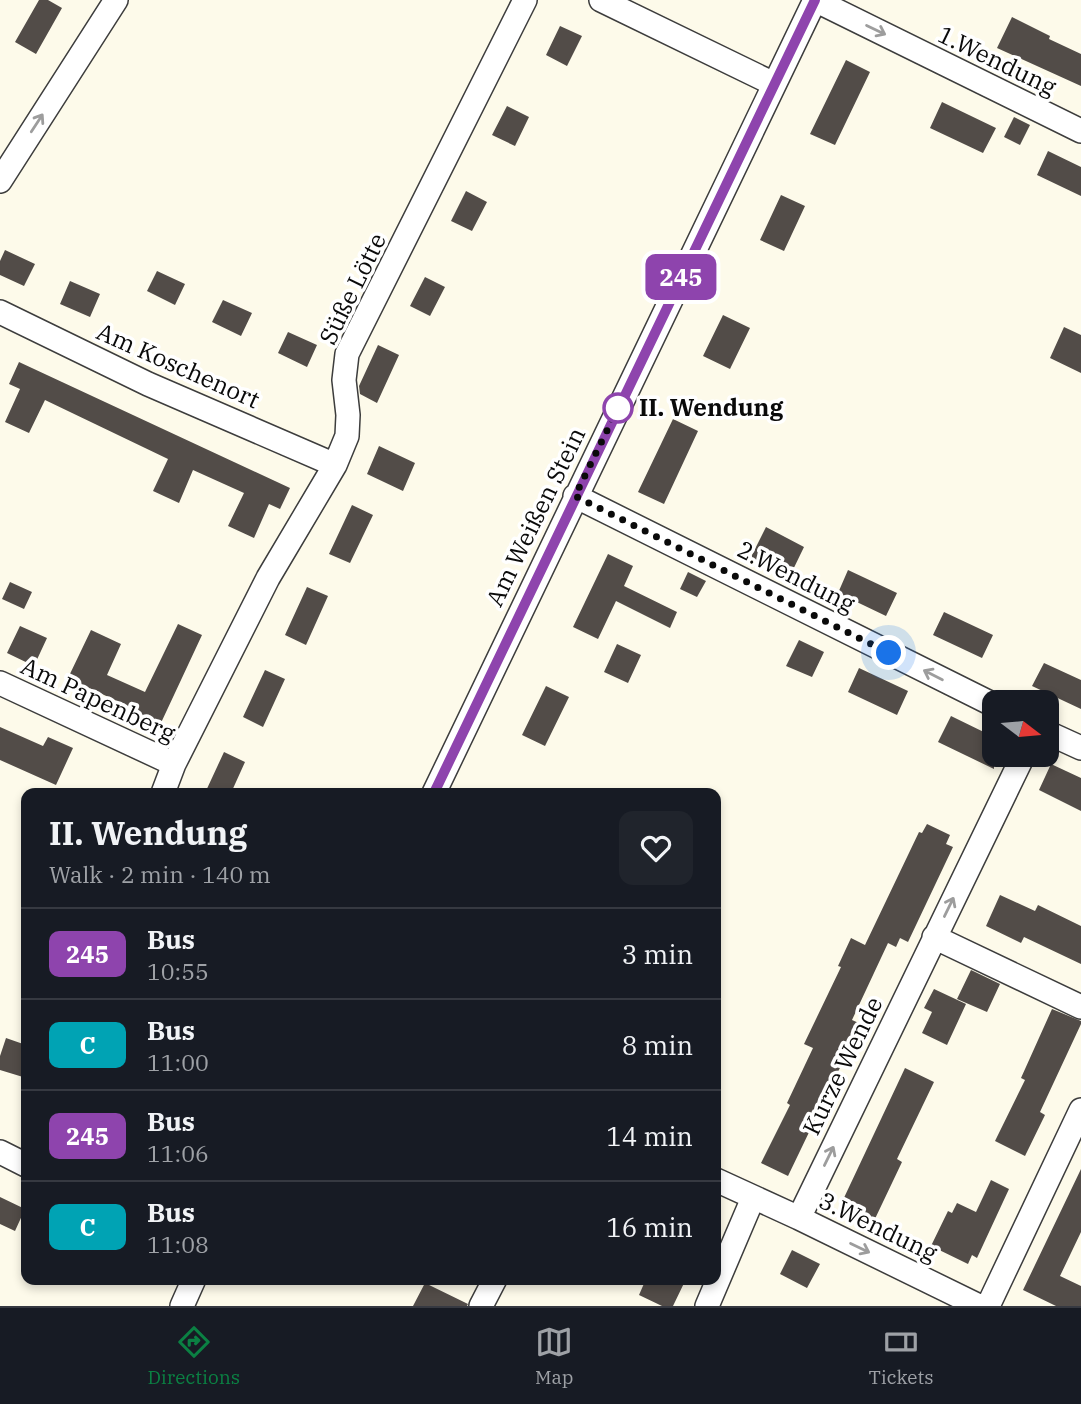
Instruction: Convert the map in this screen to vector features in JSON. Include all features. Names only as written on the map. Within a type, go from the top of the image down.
[{"type":"street","points":[[0,181],[117,0]]},
{"type":"street","name":"Süße Lötte","points":[[165,788],[174,764],[268,579],[335,464],[347,436],[348,415],[344,380],[346,354],[526,0]]},
{"type":"street","points":[[601,0],[774,84]]},
{"type":"street","name":"Am Weißen Stein","points":[[436,788],[815,0]]},
{"type":"street","name":"1.Wendung","points":[[815,0],[1081,131]]},
{"type":"street","name":"Am Koschenort","points":[[0,312],[148,384],[335,464]]},
{"type":"street","name":"2.Wendung","points":[[575,496],[982,699]]},
{"type":"street","name":"Am Papenberg","points":[[0,683],[174,764]]},
{"type":"street","points":[[1059,738],[1081,748]]},
{"type":"street","name":"Kurze Wende","points":[[799,1217],[1018,767]]},
{"type":"street","points":[[934,937],[1081,1007]]},
{"type":"street","points":[[988,1306],[1081,1110]]},
{"type":"street","points":[[0,1152],[21,1159]]},
{"type":"street","name":"3.Wendung","points":[[721,1182],[799,1217],[978,1306]]},
{"type":"street","points":[[721,1274],[754,1198]]},
{"type":"street","points":[[182,1306],[191,1285]]},
{"type":"street","points":[[481,1306],[492,1285]]},
{"type":"street","points":[[707,1306],[716,1285]]},
{"type":"building","points":[[39,0],[48,0],[62,8],[36,54],[15,42]]},
{"type":"building","points":[[1012,17],[1081,54],[1081,86],[997,48]]},
{"type":"building","points":[[560,26],[582,36],[567,66],[546,55]]},
{"type":"building","points":[[846,60],[870,72],[835,145],[810,134]]},
{"type":"building","points":[[942,102],[996,128],[983,153],[930,128]]},
{"type":"building","points":[[507,106],[529,117],[515,146],[492,135]]},
{"type":"building","points":[[1014,117],[1030,125],[1020,145],[1004,137]]},
{"type":"building","points":[[1048,151],[1081,167],[1081,196],[1037,175]]},
{"type":"building","points":[[466,191],[487,202],[472,231],[451,221]]},
{"type":"building","points":[[781,195],[805,206],[784,251],[760,240]]},
{"type":"building","points":[[5,250],[35,264],[24,286],[0,275],[0,261]]},
{"type":"building","points":[[157,271],[185,284],[175,305],[147,291]]},
{"type":"building","points":[[425,277],[445,287],[430,316],[410,306]]},
{"type":"building","points":[[70,281],[100,294],[90,317],[60,304]]},
{"type":"building","points":[[223,300],[252,313],[241,336],[212,322]]},
{"type":"building","points":[[723,315],[750,328],[730,369],[703,356]]},
{"type":"building","points":[[1064,327],[1081,335],[1081,373],[1050,358]]},
{"type":"building","points":[[288,332],[317,345],[307,367],[278,353]]},
{"type":"building","points":[[378,345],[399,355],[377,403],[360,394],[359,386]]},
{"type":"building","points":[[19,362],[290,488],[280,509],[269,504],[254,538],[228,526],[244,493],[193,470],[179,503],[153,491],[168,459],[45,400],[29,433],[5,422],[20,389],[9,384]]},
{"type":"building","points":[[673,419],[698,431],[664,504],[638,492]]},
{"type":"building","points":[[379,446],[415,463],[403,491],[367,474]]},
{"type":"building","points":[[352,505],[373,515],[350,563],[329,554]]},
{"type":"building","points":[[766,527],[804,547],[789,578],[750,559]]},
{"type":"building","points":[[608,554],[633,566],[624,586],[677,612],[670,628],[616,601],[598,639],[573,627]]},
{"type":"building","points":[[848,570],[897,593],[886,616],[838,593]]},
{"type":"building","points":[[688,572],[706,581],[697,597],[680,589]]},
{"type":"building","points":[[10,582],[32,592],[24,609],[2,599]]},
{"type":"building","points":[[307,587],[328,596],[306,645],[285,635]]},
{"type":"building","points":[[944,612],[993,635],[982,658],[933,635]]},
{"type":"building","points":[[178,624],[202,635],[160,725],[135,713],[136,710],[68,678],[91,630],[121,644],[107,675],[145,692]]},
{"type":"building","points":[[20,626],[47,638],[34,666],[7,653]]},
{"type":"building","points":[[799,640],[824,652],[812,677],[786,666]]},
{"type":"building","points":[[617,644],[641,655],[628,683],[604,672]]},
{"type":"building","points":[[1044,663],[1081,680],[1081,709],[1059,699],[1059,690],[1041,690],[1032,686]]},
{"type":"building","points":[[859,668],[908,691],[897,715],[848,692]]},
{"type":"building","points":[[265,670],[285,679],[263,727],[243,717]]},
{"type":"building","points":[[546,686],[569,697],[545,746],[522,735]]},
{"type":"building","points":[[951,716],[982,731],[982,763],[938,742]]},
{"type":"building","points":[[0,727],[43,746],[48,737],[73,748],[56,785],[0,760]]},
{"type":"building","points":[[224,752],[245,762],[233,788],[207,788]]},
{"type":"building","points":[[1050,767],[1057,767],[1081,778],[1081,811],[1039,790]]},
{"type":"building","points":[[927,824],[950,835],[946,844],[953,847],[908,942],[900,938],[896,947],[888,943],[852,1020],[861,1024],[788,1176],[761,1163],[790,1105],[787,1103],[813,1048],[804,1044],[841,967],[838,966],[851,938],[865,945],[919,832],[922,833]]},
{"type":"building","points":[[1000,895],[1035,911],[1038,905],[1081,926],[1081,964],[1024,937],[1021,943],[986,926]]},
{"type":"building","points":[[971,970],[1000,984],[987,1012],[957,999]]},
{"type":"building","points":[[934,989],[966,1004],[947,1045],[922,1033],[932,1012],[924,1008]]},
{"type":"building","points":[[1052,1009],[1081,1021],[1081,1024],[1040,1112],[1045,1115],[1025,1156],[995,1141],[1025,1080],[1021,1078]]},
{"type":"building","points":[[6,1038],[21,1043],[21,1076],[0,1070],[0,1056]]},
{"type":"building","points":[[905,1068],[934,1082],[897,1159],[902,1162],[873,1223],[856,1215],[858,1210],[842,1202]]},
{"type":"building","points":[[1081,1169],[1081,1232],[1060,1276],[1081,1286],[1081,1306],[1056,1306],[1023,1290]]},
{"type":"building","points":[[991,1180],[1009,1189],[977,1258],[972,1255],[968,1264],[931,1246],[948,1211],[952,1213],[957,1203],[976,1212]]},
{"type":"building","points":[[0,1197],[21,1207],[21,1218],[15,1231],[0,1224]]},
{"type":"building","points":[[792,1250],[820,1264],[807,1288],[780,1274]]},
{"type":"building","points":[[424,1285],[468,1304],[467,1306],[413,1306]]},
{"type":"building","points":[[643,1285],[683,1285],[673,1306],[662,1306],[639,1295]]},
{"type":"bus line","name":"245","points":[[436,788],[815,0]]},
{"type":"place","name":"II. Wendung","points":[[618,408]]},
{"type":"route","points":[[618,408],[575,496],[889,653]]}]
